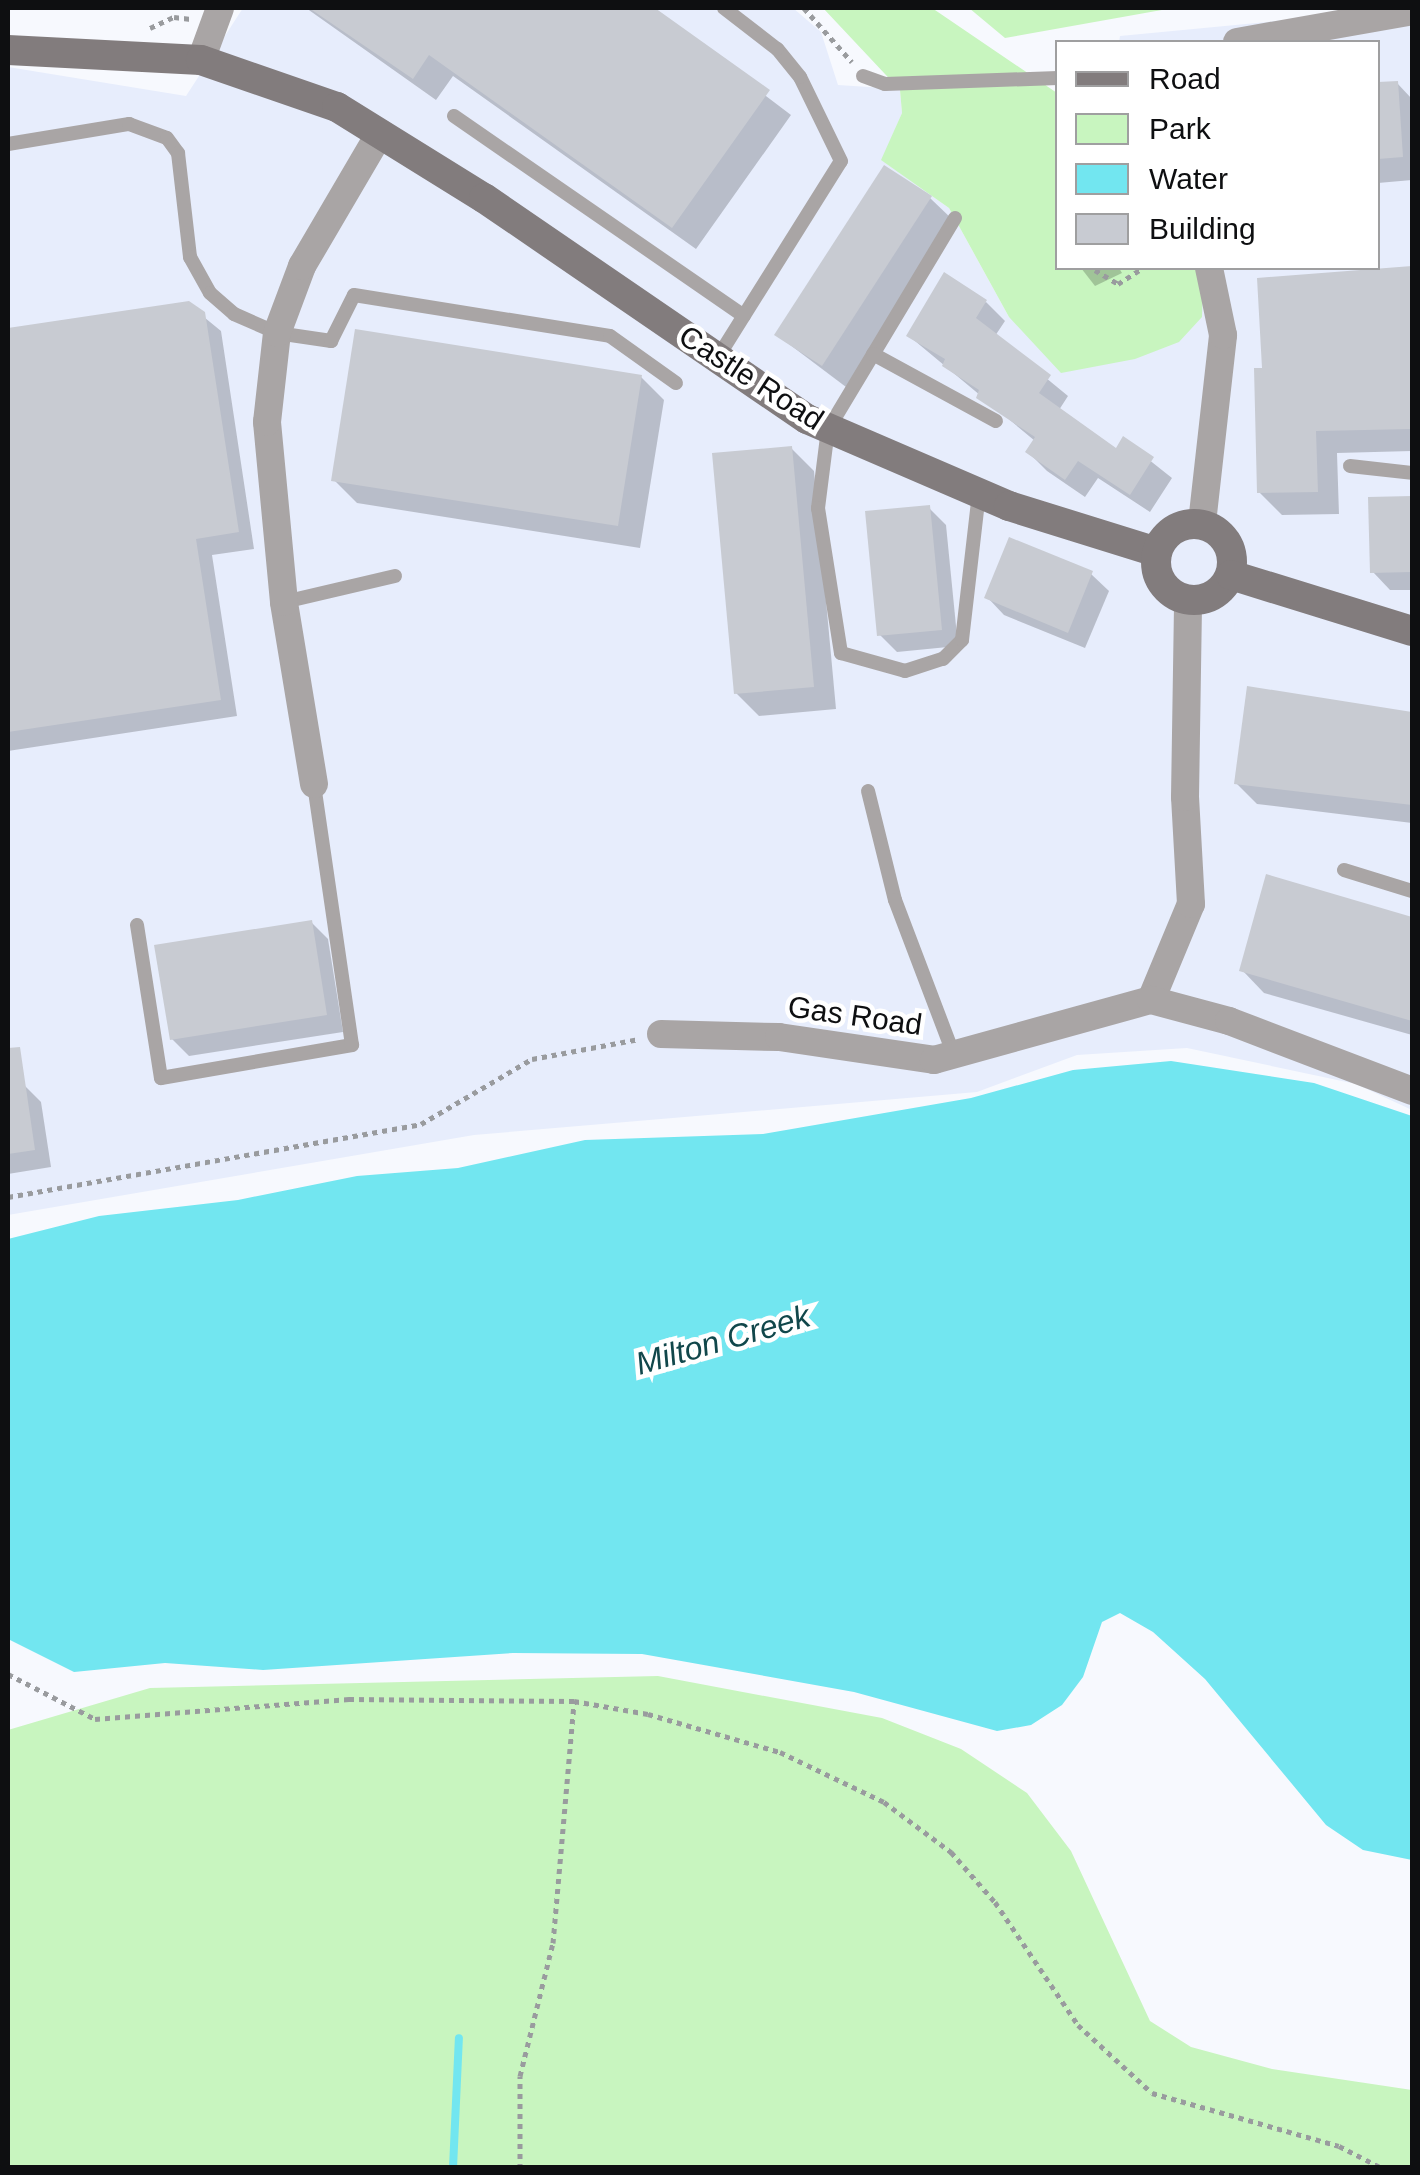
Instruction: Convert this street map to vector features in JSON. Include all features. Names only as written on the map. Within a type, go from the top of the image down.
[{"type":"main road","name":"Castle Road","points":[[8,50],[201,60],[276,82],[380,133],[828,429],[979,494],[1157,552]]},
{"type":"main road","points":[[1202,523],[1226,541],[1231,575],[1219,592],[1188,600],[1159,578],[1157,552],[1172,531],[1202,523]]},
{"type":"main road","points":[[1231,575],[1412,631]]},
{"type":"street","points":[[201,60],[220,8]]},
{"type":"street","points":[[1241,40],[1302,17],[1412,11]]},
{"type":"street","points":[[314,784],[284,602],[266,422],[277,333],[302,266],[380,133]]},
{"type":"street","points":[[1202,523],[1223,334],[1209,270]]},
{"type":"street","points":[[1188,600],[1185,797],[1192,904],[1152,1000],[1229,1021],[1412,1090]]},
{"type":"street","name":"Gas Road","points":[[661,1034],[779,1037],[895,1057],[954,1055],[1152,1000]]},
{"type":"lane","points":[[718,357],[841,161],[800,77],[777,49],[724,8]]},
{"type":"lane","points":[[863,76],[904,84],[1055,78]]},
{"type":"lane","points":[[454,116],[744,316]]},
{"type":"lane","points":[[8,144],[129,124],[167,138],[178,153],[190,257],[203,281],[234,314],[277,333],[332,341],[354,295],[610,336],[676,384]]},
{"type":"lane","points":[[954,218],[828,429],[818,508],[841,653],[905,671],[943,659],[962,640],[979,494]]},
{"type":"lane","points":[[873,354],[996,420]]},
{"type":"lane","points":[[1350,466],[1412,473]]},
{"type":"lane","points":[[284,602],[395,576]]},
{"type":"lane","points":[[138,925],[161,1078],[352,1045],[314,784]]},
{"type":"lane","points":[[868,791],[895,900],[954,1055]]},
{"type":"lane","points":[[1344,870],[1412,891]]},
{"type":"path","points":[[804,8],[863,76]]},
{"type":"path","points":[[1096,270],[1118,284],[1140,270]]},
{"type":"path","points":[[8,1196],[421,1124],[532,1059],[661,1034]]},
{"type":"path","points":[[8,1674],[95,1719],[388,1697],[574,1701],[648,1714],[780,1752],[884,1802],[951,1852],[995,1902],[1078,2025],[1152,2092],[1339,2146],[1382,2168]]},
{"type":"path","points":[[520,2168],[520,2076],[553,1943],[574,1701]]},
{"type":"shaded area","points":[[243,8],[793,8],[821,32],[838,85],[900,89],[902,113],[882,160],[949,208],[1009,317],[1203,281],[1196,270],[1380,270],[1380,40],[1119,40],[1120,36],[1412,8],[1412,1110],[1356,1084],[1187,1048],[1077,1055],[977,1092],[474,1135],[8,1215],[8,67],[186,96]]},
{"type":"green space","points":[[823,8],[932,8],[1055,92],[1055,270],[1196,270],[1203,281],[1202,317],[1179,342],[1135,359],[1061,373],[1009,317],[949,208],[881,160],[902,113],[900,90]]},
{"type":"green space","points":[[969,8],[1173,8],[1005,38]]},
{"type":"green space","points":[[658,1676],[882,1718],[961,1749],[1027,1793],[1071,1851],[1150,2021],[1191,2047],[1272,2069],[1412,2090],[1412,2167],[8,2167],[8,1730],[150,1688]]},
{"type":"water","name":"Milton Creek","points":[[1171,1061],[1314,1083],[1412,1116],[1412,1860],[1363,1850],[1326,1825],[1205,1679],[1153,1632],[1120,1613],[1102,1622],[1083,1677],[1062,1705],[1031,1725],[997,1731],[854,1692],[642,1654],[513,1653],[263,1670],[165,1663],[74,1672],[8,1639],[8,1239],[99,1216],[238,1200],[357,1176],[458,1168],[585,1140],[763,1134],[971,1098],[1073,1070]]},
{"type":"building","points":[[309,8],[655,8],[770,90],[672,228],[429,55],[413,79]]},
{"type":"building","points":[[1398,81],[1403,157],[1380,159],[1380,82]]},
{"type":"building","points":[[884,165],[932,196],[822,366],[774,335]]},
{"type":"building","points":[[1412,266],[1412,429],[1316,431],[1318,492],[1257,493],[1254,368],[1262,368],[1257,278]]},
{"type":"building","points":[[944,272],[987,300],[976,318],[1051,375],[1039,393],[1116,448],[1123,436],[1154,457],[1130,495],[1078,461],[1065,480],[1025,452],[1035,437],[976,398],[979,390],[942,366],[945,359],[906,336]]},
{"type":"building","points":[[189,301],[205,312],[239,532],[196,539],[221,700],[8,732],[8,328]]},
{"type":"building","points":[[355,329],[642,375],[618,526],[331,481]]},
{"type":"building","points":[[792,446],[814,687],[734,694],[712,453]]},
{"type":"building","points":[[1412,496],[1412,572],[1370,573],[1368,497]]},
{"type":"building","points":[[930,505],[942,630],[877,636],[865,511]]},
{"type":"building","points":[[1009,537],[1093,571],[1068,633],[984,598]]},
{"type":"building","points":[[1247,686],[1412,712],[1412,805],[1234,784]]},
{"type":"building","points":[[1266,874],[1412,917],[1412,1021],[1239,971]]},
{"type":"building","points":[[312,920],[327,1015],[170,1040],[154,945]]},
{"type":"building","points":[[20,1047],[35,1150],[8,1154],[8,1048]]},
{"type":"waterway","points":[[453,2168],[459,2038]]}]
